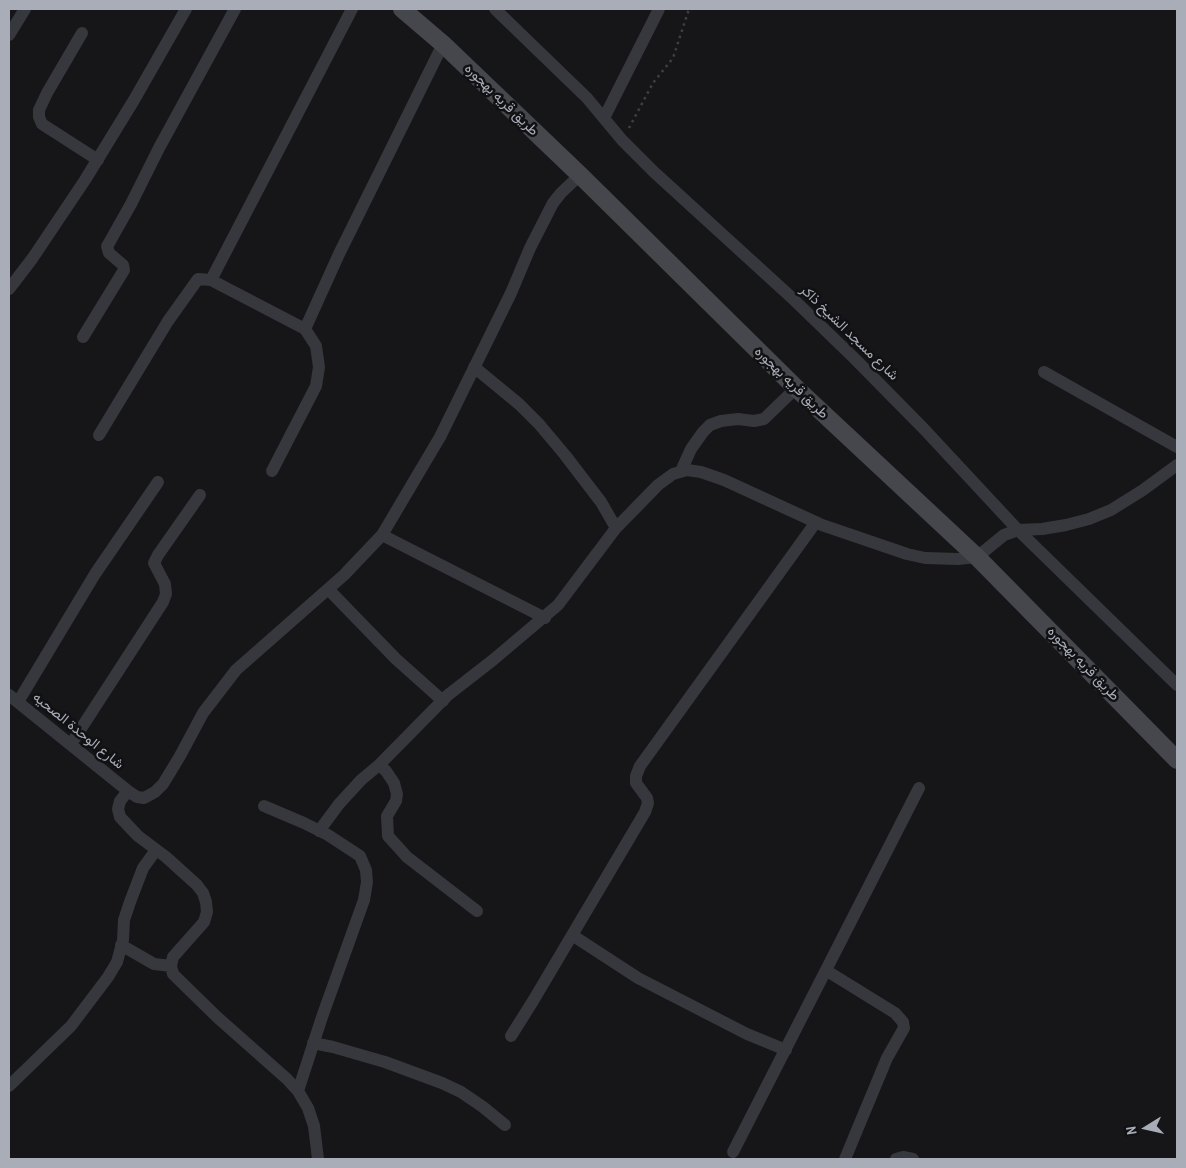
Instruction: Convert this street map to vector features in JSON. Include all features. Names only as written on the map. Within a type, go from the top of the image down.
[{"type":"street","points":[[9,35],[25,9]]},
{"type":"street","points":[[9,290],[98,160],[186,9]]},
{"type":"street","points":[[83,337],[124,270],[123,265],[109,253],[109,243],[235,9]]},
{"type":"street","points":[[211,280],[352,9]]},
{"type":"street","name":"طريق قريه بهجوره","points":[[402,9],[443,44],[580,175],[796,388],[981,554],[1177,760]]},
{"type":"street","name":"شارع مسجد الشيخ ذاكر","points":[[495,9],[552,63],[622,140],[654,172],[855,359],[924,428],[1018,530],[1177,685]]},
{"type":"street","points":[[604,118],[659,9]]},
{"type":"street","points":[[82,33],[47,93],[39,110],[39,117],[42,124],[98,160]]},
{"type":"street","points":[[305,329],[339,254],[443,44]]},
{"type":"street","points":[[318,1159],[314,1126],[308,1108],[298,1092],[287,1079],[173,974],[171,966],[173,957],[204,922],[207,912],[203,892],[138,836],[120,817],[118,809],[120,801],[128,791],[137,797],[144,798],[155,792],[180,756],[203,714],[236,670],[328,589],[382,535],[440,437],[553,203],[561,192],[580,175]]},
{"type":"street","points":[[99,435],[168,321],[196,280],[202,278],[211,280],[305,329],[316,346],[320,367],[316,386],[272,471]]},
{"type":"street","points":[[474,367],[519,404],[539,424],[565,454],[601,502],[616,528]]},
{"type":"street","points":[[1044,372],[1177,448]]},
{"type":"street","points":[[681,471],[691,450],[703,432],[710,426],[721,421],[738,419],[754,421],[764,419],[796,388]]},
{"type":"street","points":[[319,830],[355,786],[379,765],[442,701],[545,618],[558,605],[616,528],[658,485],[673,474],[687,470],[701,472],[724,480],[816,522],[916,556],[940,559],[981,554],[1004,535],[1018,530],[1066,525],[1103,513],[1143,490],[1177,466]]},
{"type":"street","points":[[13,699],[158,482]]},
{"type":"street","points":[[71,744],[162,602],[166,594],[165,584],[154,564],[200,495]]},
{"type":"street","points":[[511,1036],[645,812],[648,803],[647,798],[636,783],[636,776],[640,766],[816,522]]},
{"type":"street","points":[[382,535],[545,618]]},
{"type":"street","points":[[328,589],[396,658],[442,701]]},
{"type":"street","name":"شارع الوحدة الصحيه","points":[[13,699],[128,791]]},
{"type":"street","points":[[379,765],[394,782],[397,794],[396,801],[387,816],[388,836],[407,857],[477,910]]},
{"type":"street","points":[[733,1152],[919,788]]},
{"type":"street","points":[[264,806],[319,830],[360,856],[366,870],[367,882],[364,900],[298,1092]]},
{"type":"street","points":[[9,1086],[71,1026],[108,977],[117,962],[124,920],[130,902],[143,868],[156,850]]},
{"type":"street","points":[[572,935],[646,982],[747,1034],[786,1050]]},
{"type":"street","points":[[121,945],[154,964],[171,966]]},
{"type":"street","points":[[827,970],[895,1013],[903,1022],[904,1028],[887,1058],[845,1159]]},
{"type":"street","points":[[313,1044],[332,1047],[384,1062],[442,1083],[461,1092],[505,1125]]},
{"type":"street","points":[[896,1159],[903,1157],[913,1159]]},
{"type":"path","points":[[622,140],[653,83],[673,58],[690,9]]}]
